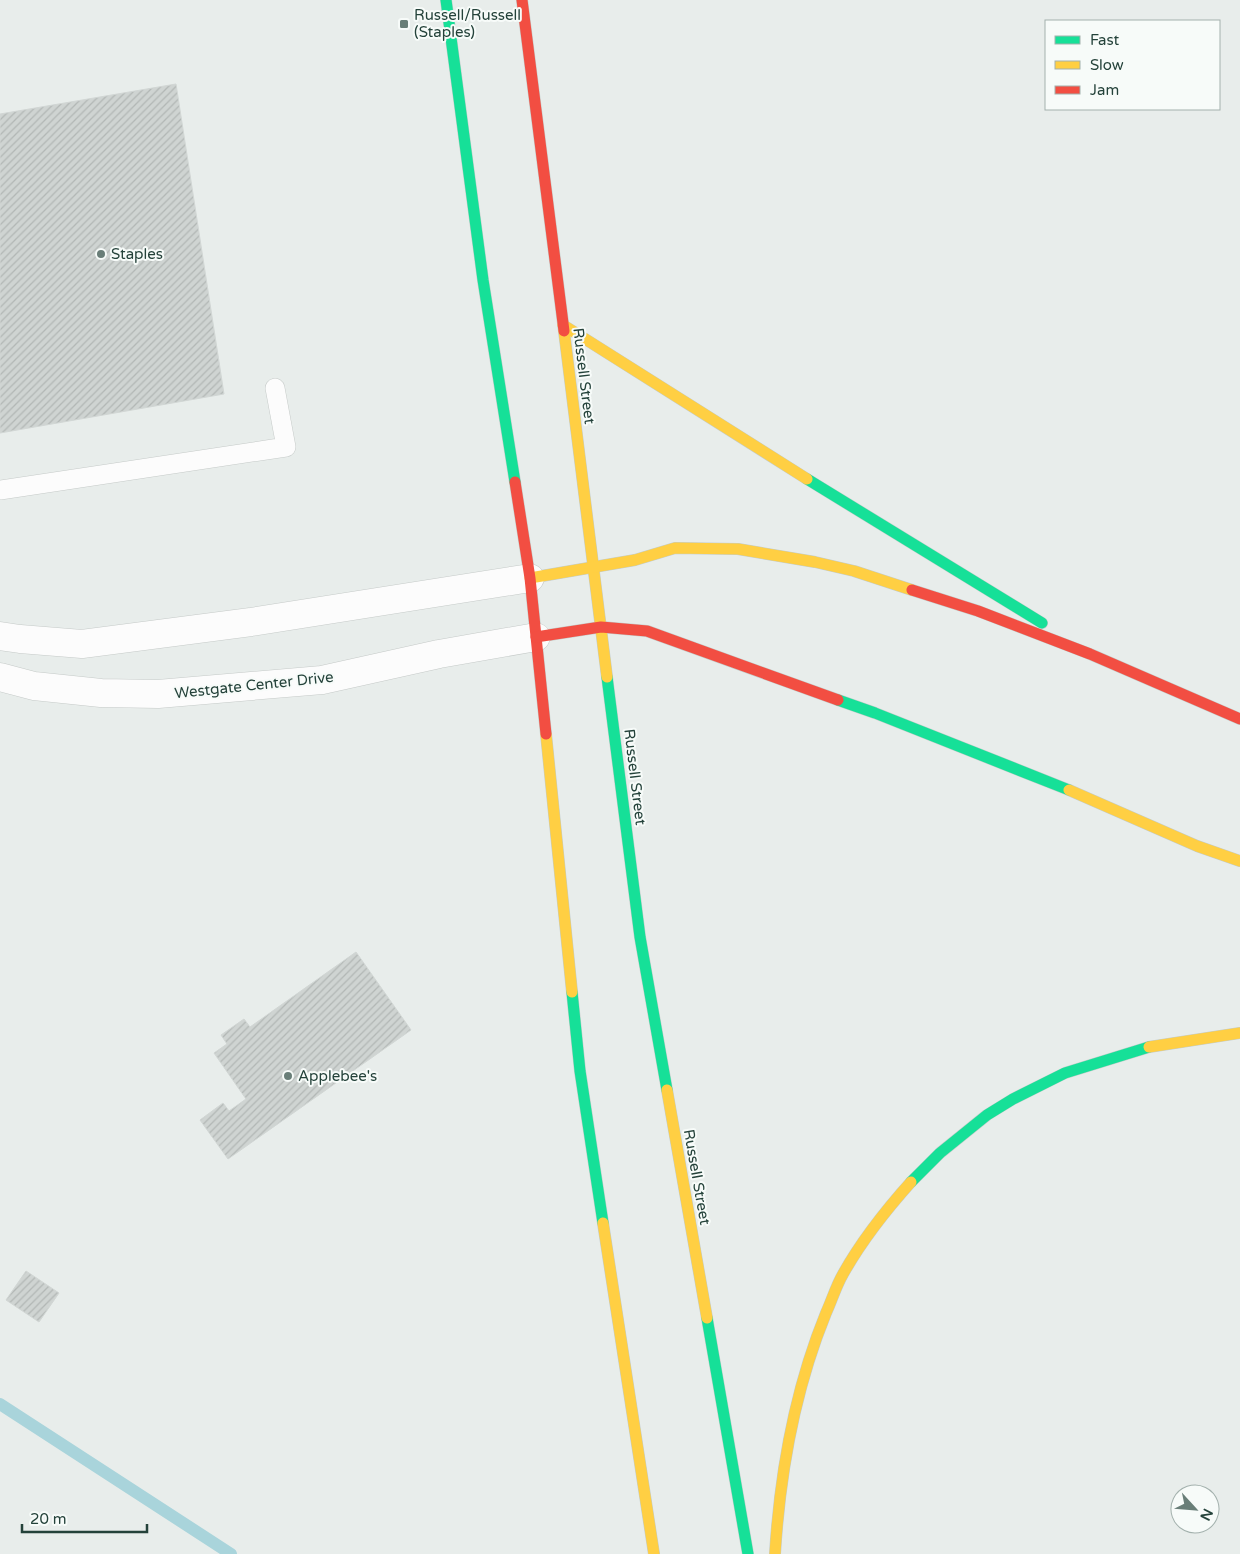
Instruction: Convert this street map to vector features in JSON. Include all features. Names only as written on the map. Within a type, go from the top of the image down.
[{"type":"main road","points":[[446,0],[483,280],[530,578],[580,1071],[654,1554]]},
{"type":"main road","name":"Russell Street","points":[[522,0],[640,937],[748,1554]]},
{"type":"main road","points":[[563,324],[769,456],[998,595],[1090,654]]},
{"type":"main road","points":[[530,578],[635,560],[675,548],[738,549],[781,556],[854,571],[978,611],[1090,654],[1240,719]]},
{"type":"main road","points":[[536,637],[601,627],[646,631],[866,710],[1066,789],[1197,846],[1240,861]]},
{"type":"main road","points":[[775,1554],[777,1521],[790,1434],[802,1382],[820,1328],[842,1275],[877,1221],[918,1174],[940,1153],[987,1115],[1013,1099],[1065,1073],[1147,1047],[1240,1033]]},
{"type":"street","points":[[0,636],[82,644],[251,622],[530,578]]},
{"type":"street","name":"Westgate Center Drive","points":[[0,678],[43,687],[101,693],[158,694],[322,680],[439,654],[536,637]]},
{"type":"lane","points":[[0,490],[286,447],[275,388]]},
{"type":"building","name":"Staples","points":[[176,84],[224,394],[0,433],[0,114]]},
{"type":"building","name":"Applebee's","points":[[356,952],[411,1030],[228,1159],[200,1120],[223,1103],[229,1111],[246,1099],[214,1053],[227,1044],[221,1035],[244,1019],[250,1027]]},
{"type":"building","points":[[26,1271],[59,1293],[39,1322],[6,1300]]},
{"type":"waterway","points":[[0,1404],[231,1554]]},
{"type":"traffic: fast","points":[[446,0],[483,280],[515,482]]},
{"type":"traffic: fast","points":[[807,479],[1042,623]]},
{"type":"traffic: fast","points":[[607,677],[640,937],[667,1090]]},
{"type":"traffic: fast","points":[[838,700],[1069,790]]},
{"type":"traffic: fast","points":[[572,992],[580,1071],[603,1223]]},
{"type":"traffic: fast","points":[[911,1182],[940,1153],[987,1115],[1013,1099],[1065,1073],[1149,1047]]},
{"type":"traffic: fast","points":[[707,1318],[748,1554]]},
{"type":"traffic: slow","points":[[563,325],[807,479]]},
{"type":"traffic: slow","points":[[564,331],[607,677]]},
{"type":"traffic: slow","points":[[530,578],[635,560],[675,548],[738,549],[815,562],[854,571],[912,590]]},
{"type":"traffic: slow","points":[[546,734],[572,992]]},
{"type":"traffic: slow","points":[[1069,790],[1197,846],[1240,861]]},
{"type":"traffic: slow","points":[[1149,1047],[1240,1033]]},
{"type":"traffic: slow","points":[[667,1090],[707,1318]]},
{"type":"traffic: slow","points":[[775,1554],[785,1462],[798,1401],[815,1342],[838,1283],[850,1261],[874,1226],[911,1182]]},
{"type":"traffic: slow","points":[[603,1223],[654,1554]]},
{"type":"traffic: jam","points":[[522,0],[564,331]]},
{"type":"traffic: jam","points":[[515,482],[530,578],[546,734]]},
{"type":"traffic: jam","points":[[912,590],[978,611],[1090,654],[1240,719]]},
{"type":"traffic: jam","points":[[536,637],[601,627],[647,631],[838,700]]},
{"type":"place","name":"Russell/Russell (Staples)","points":[[404,24]]},
{"type":"place","name":"Staples","points":[[101,254]]},
{"type":"place","name":"Applebee's","points":[[288,1076]]}]
